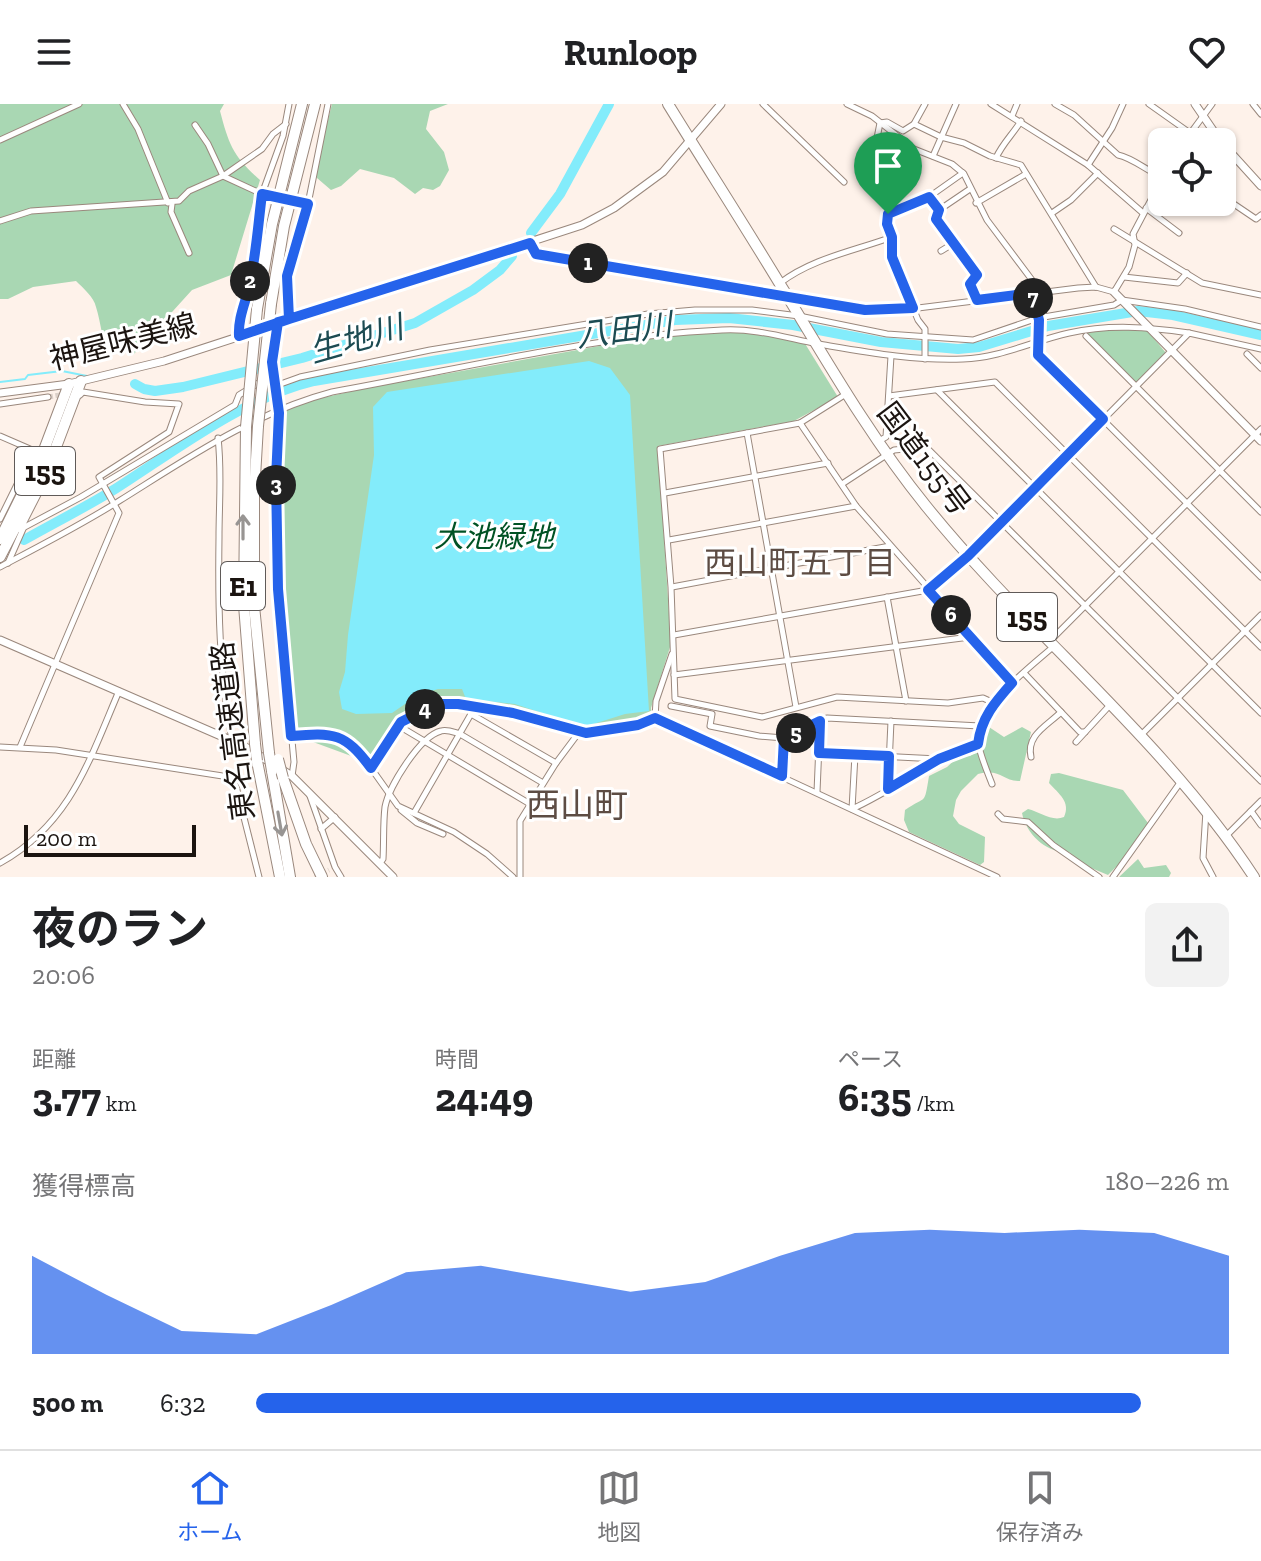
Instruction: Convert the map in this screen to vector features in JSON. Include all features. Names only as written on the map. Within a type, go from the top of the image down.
[{"type":"highway","name":"東名高速道路","points":[[280,877],[257,761],[246,656],[243,578],[246,427],[257,309],[272,224],[302,104]]},
{"type":"highway","name":"E1","points":[[274,756],[253,565],[258,426],[271,304],[284,226],[315,104]]},
{"type":"highway","name":"国道155号","points":[[668,104],[847,394],[925,506],[968,556],[1182,780],[1227,835],[1254,877]]},
{"type":"highway","name":"155","points":[[4,560],[53,455],[81,381]]},
{"type":"highway","name":"155","points":[[0,539],[44,450],[69,384]]},
{"type":"highway","name":"東名高速道路","points":[[274,756],[272,771],[290,877]]},
{"type":"highway","points":[[274,756],[288,777],[306,844],[329,872]]},
{"type":"main road","name":"神屋味美線","points":[[0,393],[69,384],[164,361],[582,225],[614,208],[663,172],[721,104]]},
{"type":"main road","points":[[1195,104],[1211,128]]},
{"type":"main road","points":[[1236,158],[1261,186]]},
{"type":"main road","points":[[1114,292],[1259,435]]},
{"type":"main road","points":[[0,640],[232,741],[307,789],[393,877]]},
{"type":"street","points":[[0,140],[79,104]]},
{"type":"street","points":[[123,104],[138,129],[189,253]]},
{"type":"street","points":[[239,336],[238,321],[249,289],[262,194],[286,124],[289,104]]},
{"type":"street","points":[[289,319],[287,276],[308,204],[328,104]]},
{"type":"street","points":[[763,104],[844,182]]},
{"type":"street","points":[[847,104],[872,116],[914,149],[952,164],[963,173],[976,203],[1032,280],[1038,319],[1038,355],[1261,577]]},
{"type":"street","points":[[880,123],[887,122],[903,131],[914,124],[925,104]]},
{"type":"street","points":[[933,156],[956,104]]},
{"type":"street","points":[[991,104],[1088,165],[1179,233]]},
{"type":"street","points":[[1012,116],[1017,104]]},
{"type":"street","points":[[1055,104],[1074,115],[1118,155],[1127,157],[1148,171]]},
{"type":"street","points":[[1088,165],[1123,104]]},
{"type":"street","points":[[1149,104],[1183,128]]},
{"type":"street","points":[[1193,128],[1212,104]]},
{"type":"street","points":[[1253,104],[1261,114]]},
{"type":"street","points":[[996,158],[1000,147],[1021,121]]},
{"type":"street","points":[[880,123],[871,182],[883,180],[892,257],[927,338],[925,359]]},
{"type":"street","points":[[0,221],[31,211],[96,204],[121,206],[179,201],[194,188],[223,176],[266,146],[273,134],[286,124]]},
{"type":"street","points":[[914,124],[941,137],[1021,165],[1096,287]]},
{"type":"street","points":[[195,125],[223,176],[262,194],[308,204]]},
{"type":"street","points":[[888,214],[929,197],[963,173]]},
{"type":"street","points":[[1052,213],[1071,200],[1098,173]]},
{"type":"street","points":[[976,203],[1026,174]]},
{"type":"street","points":[[970,189],[939,210],[936,219],[977,275],[970,284],[977,300]]},
{"type":"street","points":[[929,197],[939,210]]},
{"type":"street","points":[[530,243],[536,254],[789,299],[865,310],[913,308],[1096,287],[1114,292],[1124,277],[1135,245],[1133,234],[1148,204]]},
{"type":"street","points":[[1236,205],[1256,219],[1261,215]]},
{"type":"street","points":[[1114,229],[1202,283],[1261,295]]},
{"type":"street","points":[[780,284],[795,271],[814,262],[892,237]]},
{"type":"street","points":[[941,251],[954,243]]},
{"type":"street","points":[[1124,277],[1178,283],[1187,273]]},
{"type":"street","points":[[275,386],[300,377],[430,350],[648,314],[733,309],[799,316],[887,334],[973,340],[1038,319],[1114,305],[1122,300],[1185,309],[1261,327]]},
{"type":"street","points":[[278,322],[273,374],[279,413],[276,479],[278,589],[291,736],[288,777]]},
{"type":"street","points":[[0,567],[4,560],[114,502],[218,438],[303,400],[332,392],[652,335],[750,330],[816,344],[925,359],[990,357],[1039,340],[1096,328],[1149,327],[1261,349]]},
{"type":"street","points":[[673,636],[928,590],[968,556],[1189,333]]},
{"type":"street","points":[[1086,336],[1261,512]]},
{"type":"street","points":[[1247,354],[1261,368]]},
{"type":"street","points":[[878,441],[886,437],[891,356]]},
{"type":"street","points":[[20,529],[235,405],[239,395],[273,374]]},
{"type":"street","points":[[889,396],[995,382],[1261,647]]},
{"type":"street","points":[[937,390],[1261,713]]},
{"type":"street","points":[[20,529],[36,501],[83,392],[154,404],[179,404],[169,432],[99,477],[119,513],[20,747]]},
{"type":"street","points":[[847,394],[800,423],[660,449],[669,540],[675,699],[762,717],[837,697],[948,703],[983,698],[994,703]]},
{"type":"street","points":[[0,404],[48,397]]},
{"type":"street","points":[[800,423],[856,506],[1012,683]]},
{"type":"street","points":[[747,433],[796,707]]},
{"type":"street","points":[[992,784],[978,744],[980,726],[994,703],[1084,606],[1259,435]]},
{"type":"street","points":[[0,436],[30,449],[32,454],[0,519]]},
{"type":"street","points":[[218,438],[221,460],[218,544],[221,655],[232,741]]},
{"type":"street","points":[[842,484],[894,450],[926,447],[1261,781]]},
{"type":"street","points":[[665,493],[828,463]]},
{"type":"street","points":[[669,540],[856,506]]},
{"type":"street","points":[[671,587],[891,546]]},
{"type":"street","points":[[887,597],[906,701]]},
{"type":"street","points":[[1141,736],[1261,615]]},
{"type":"street","points":[[674,675],[971,637]]},
{"type":"street","points":[[655,718],[656,701],[674,653]]},
{"type":"street","points":[[1024,673],[1080,732],[1085,732]]},
{"type":"street","points":[[0,863],[35,839],[61,812],[91,757],[119,690]]},
{"type":"street","points":[[371,768],[399,726],[437,704],[513,713],[586,733]]},
{"type":"street","points":[[1076,742],[1111,705]]},
{"type":"street","points":[[671,706],[712,714],[710,726],[784,738],[827,718],[980,726]]},
{"type":"street","points":[[414,813],[475,707]]},
{"type":"street","points":[[1031,757],[1032,738],[1061,712]]},
{"type":"street","points":[[471,714],[556,763]]},
{"type":"street","points":[[520,877],[520,821],[577,735],[638,725],[655,718],[997,877]]},
{"type":"street","points":[[817,792],[820,721]]},
{"type":"street","points":[[888,789],[891,721]]},
{"type":"street","points":[[399,726],[530,804]]},
{"type":"street","points":[[380,863],[383,859],[385,805],[389,795],[406,762],[438,731],[460,734],[543,783]]},
{"type":"street","points":[[291,736],[325,734],[348,742],[359,750],[407,817],[443,834]]},
{"type":"street","points":[[782,776],[784,738]]},
{"type":"street","points":[[852,809],[877,798],[939,759],[978,744]]},
{"type":"street","points":[[0,747],[20,747],[229,777],[236,786],[259,877]]},
{"type":"street","points":[[819,753],[939,759]]},
{"type":"street","points":[[852,809],[855,755]]},
{"type":"street","points":[[1113,877],[1182,780]]},
{"type":"street","points":[[307,789],[321,829],[329,872],[341,877]]},
{"type":"street","points":[[1227,835],[1261,801]]},
{"type":"street","points":[[398,806],[454,832],[487,854],[513,877]]},
{"type":"street","points":[[1206,810],[1203,858],[1213,877]]},
{"type":"street","points":[[1251,811],[1261,825]]},
{"type":"street","points":[[998,814],[1003,819],[1028,822],[1053,845],[1099,877]]},
{"type":"street","points":[[321,829],[335,817]]},
{"type":"green space","points":[[0,104],[224,104],[220,111],[229,141],[238,157],[260,180],[231,275],[192,290],[133,355],[107,342],[95,303],[76,281],[33,287],[8,299],[0,299]]},
{"type":"green space","points":[[332,104],[448,104],[430,111],[426,129],[444,152],[449,170],[440,186],[433,190],[423,188],[415,194],[394,178],[360,169],[341,186],[331,190],[317,178],[316,167]]},
{"type":"green space","points":[[1147,330],[1166,353],[1135,384],[1083,332]]},
{"type":"green space","name":"大池緑地","points":[[751,332],[804,342],[838,397],[794,421],[658,446],[671,644],[651,708],[652,717],[596,732],[513,711],[449,701],[436,703],[401,721],[373,764],[294,735],[278,532],[283,411],[303,402],[367,388],[649,337]]},
{"type":"green space","points":[[989,727],[1004,737],[1022,727],[1031,732],[1020,781],[992,773],[978,774],[956,800],[953,816],[959,824],[985,837],[984,862],[980,865],[909,832],[904,820],[905,810],[925,796],[929,776],[958,757],[970,756],[982,748],[984,731]]},
{"type":"green space","points":[[1059,773],[1123,790],[1148,823],[1125,858],[1108,875],[1084,865],[1069,852],[1046,846],[1033,835],[1024,821],[1022,813],[1028,809],[1050,817],[1064,817],[1065,803],[1049,783],[1051,774]]},
{"type":"green space","points":[[1138,859],[1144,868],[1166,865],[1171,873],[1169,877],[1119,877]]},
{"type":"water","name":"大池緑地","points":[[589,361],[610,368],[630,395],[649,711],[625,714],[584,727],[515,704],[466,699],[462,689],[438,689],[418,695],[392,713],[356,714],[342,709],[339,692],[345,672],[374,455],[373,407],[387,392]]},
{"type":"waterway","name":"生地川","points":[[531,233],[560,194],[609,104]]},
{"type":"waterway","name":"生地川","points":[[135,384],[155,391],[183,387],[302,358],[415,323],[473,290],[500,270],[512,256]]},
{"type":"waterway","name":"八田川","points":[[24,540],[115,489],[236,412],[288,389],[314,381],[675,320],[729,318],[793,325],[881,342],[958,349],[979,347],[1048,326],[1138,311],[1173,315],[1261,335]]},
{"type":"waterway","name":"生地川","points":[[0,382],[62,371],[87,376]]},
{"type":"tunnel","points":[[48,397],[78,392]]},
{"type":"tunnel","points":[[315,877],[329,870]]},
{"type":"district","name":"西山町五丁目","points":[[800,563]]},
{"type":"district","name":"西山町","points":[[577,805]]},
{"type":"route","points":[[888,214],[892,257],[913,308],[865,310],[772,296],[536,254],[530,243],[289,319],[278,322],[239,336],[238,321],[249,289],[262,194],[308,204],[287,276],[289,319],[278,322],[272,362],[279,413],[276,479],[278,589],[291,736],[318,733],[348,742],[359,750],[371,768],[401,722],[437,704],[458,704],[513,713],[586,733],[638,725],[655,718],[782,776],[784,738],[820,721],[819,753],[889,756],[888,789],[939,759],[978,744],[980,726],[994,703],[1012,683],[928,590],[968,556],[1103,419],[1038,355],[1039,320],[1032,293],[977,300],[970,284],[977,275],[936,219],[939,210],[929,197],[888,214]]}]
